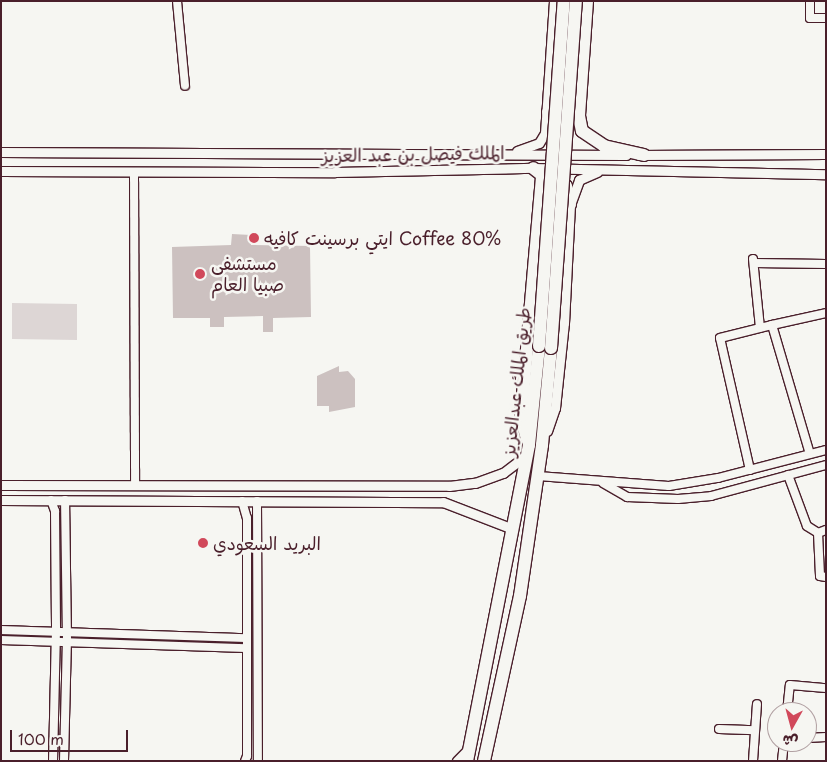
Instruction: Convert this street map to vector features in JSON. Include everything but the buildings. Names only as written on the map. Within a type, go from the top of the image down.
[{"type":"highway","name":"طريق الملك عبدالعزيز","points":[[545,347],[564,1]]},
{"type":"highway","name":"طريق الملك عبدالعزيز","points":[[468,755],[513,529],[533,448],[545,347],[576,1]]},
{"type":"highway","points":[[548,112],[551,126],[558,131],[574,128],[578,116],[587,1]]},
{"type":"highway","points":[[578,116],[582,131],[591,139],[604,146],[644,155]]},
{"type":"highway","points":[[533,168],[542,175],[521,417],[533,448]]},
{"type":"highway","points":[[540,201],[546,187],[556,183],[566,186],[570,205]]},
{"type":"highway","name":"طريق الملك عبدالعزيز","points":[[484,761],[520,596],[538,476],[533,448]]},
{"type":"street","points":[[177,1],[185,86]]},
{"type":"street","points":[[503,154],[539,143],[545,133],[548,112],[554,1]]},
{"type":"street","points":[[810,1],[810,18],[826,18]]},
{"type":"street","name":"الملك فيصل بن عبد العزيز","points":[[1,152],[826,154]]},
{"type":"street","name":"الملك فيصل بن عبد العزيز","points":[[1,171],[134,172],[533,168],[826,174]]},
{"type":"street","points":[[1,486],[449,486],[475,483],[503,473],[533,448],[555,408],[564,323],[570,205],[579,180],[589,173],[620,169]]},
{"type":"street","points":[[134,172],[135,486]]},
{"type":"street","points":[[760,328],[753,261],[826,264]]},
{"type":"street","points":[[750,470],[720,338],[826,313]]},
{"type":"street","points":[[772,325],[810,454]]},
{"type":"street","points":[[538,476],[669,486],[750,470],[826,450]]},
{"type":"street","points":[[601,482],[628,497],[678,499],[711,496],[826,465]]},
{"type":"street","points":[[788,475],[807,526],[822,532],[820,576],[826,577]]},
{"type":"street","points":[[1,500],[443,502],[513,529]]},
{"type":"street","points":[[51,500],[55,511],[56,630],[53,761]]},
{"type":"street","points":[[64,500],[67,640],[64,761]]},
{"type":"street","points":[[242,501],[247,518],[247,756],[244,761]]},
{"type":"street","points":[[257,501],[258,761]]},
{"type":"street","points":[[1,630],[56,630],[246,638]]},
{"type":"street","points":[[1,640],[67,640],[246,648]]},
{"type":"street","points":[[788,702],[790,684],[826,688]]},
{"type":"street","points":[[752,761],[757,704]]},
{"type":"street","points":[[719,729],[755,730]]},
{"type":"street","points":[[457,761],[468,755]]},
{"type":"shaded area","points":[[12,303],[77,304],[77,340],[12,339]]},
{"type":"place","name":"ايتي برسينت كافيه Coffee 80%","points":[[254,238]]},
{"type":"place","name":"مستشفى صبيا العام","points":[[200,274]]},
{"type":"place","name":"البريد السعودي","points":[[203,543]]}]
